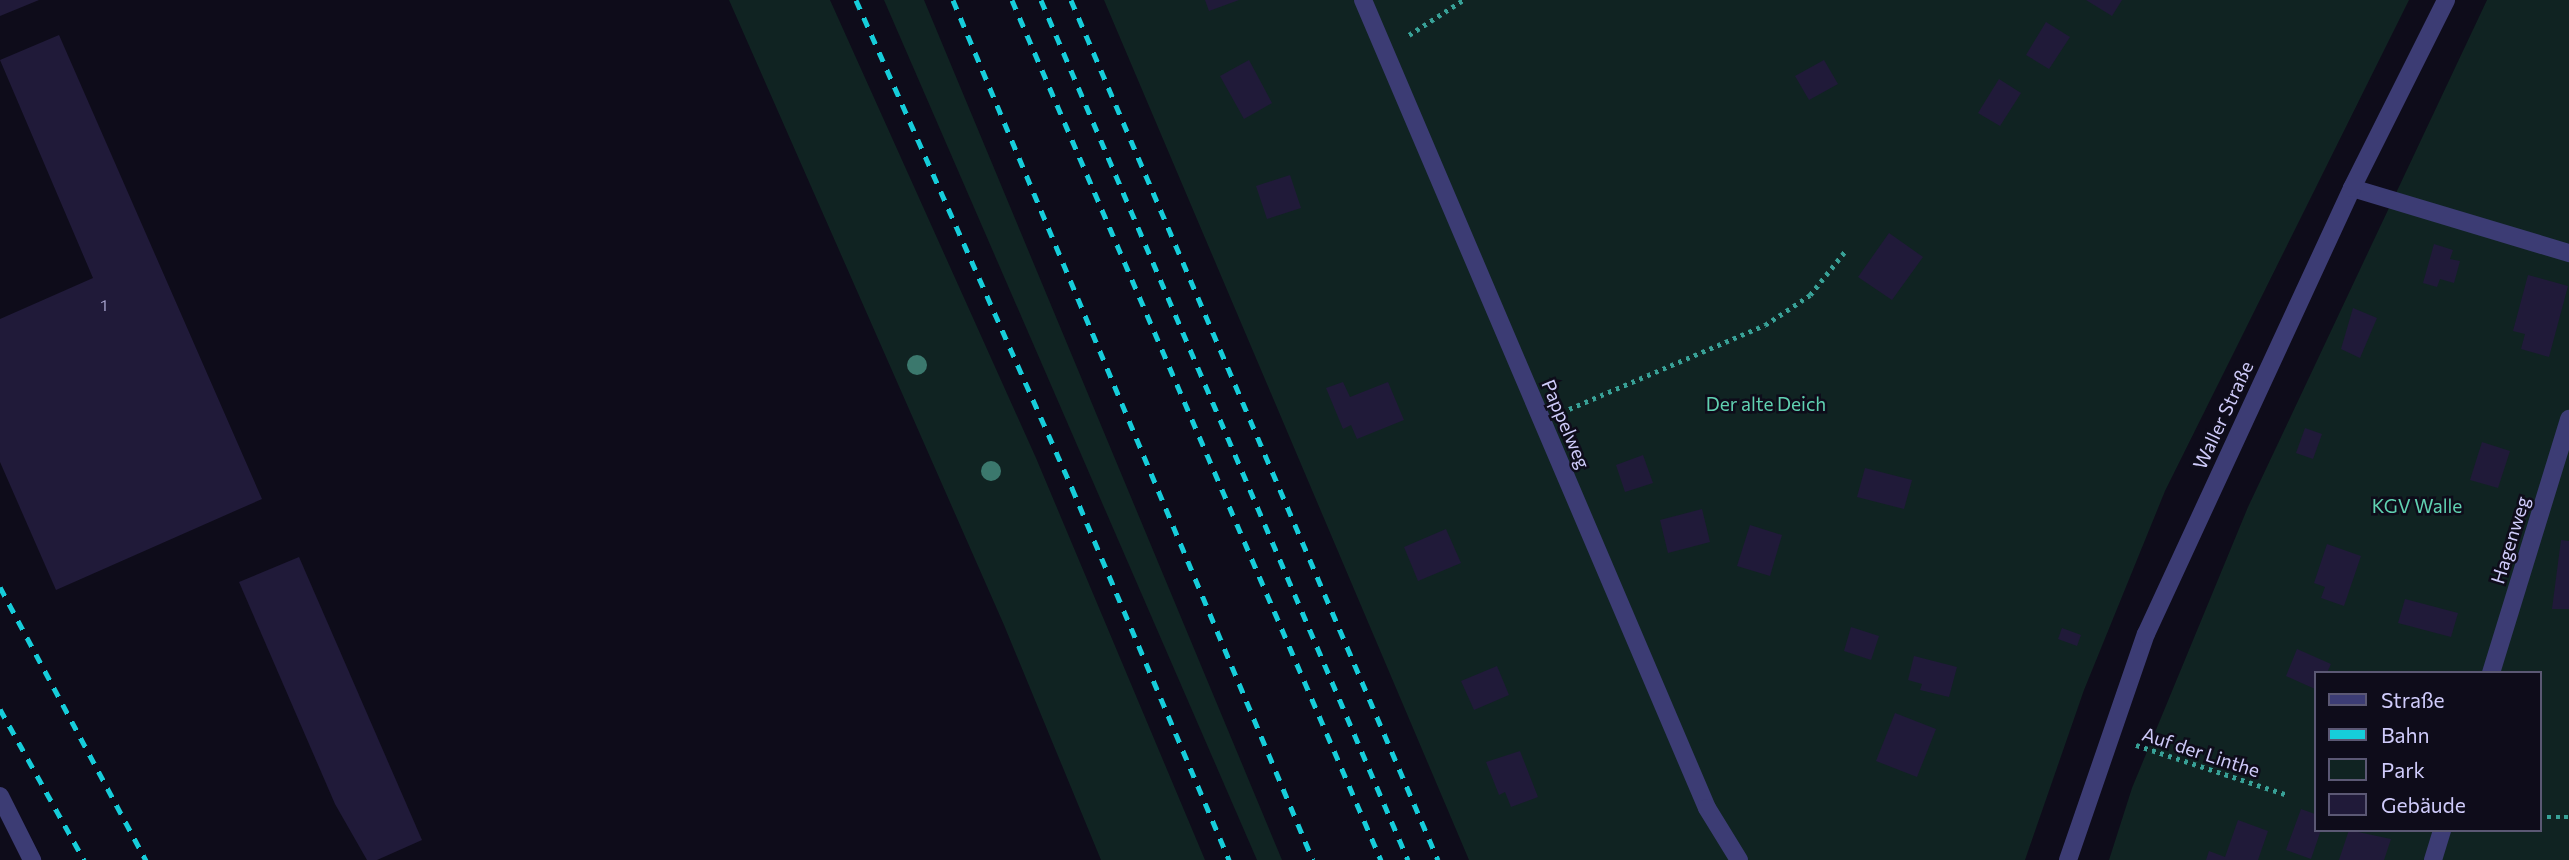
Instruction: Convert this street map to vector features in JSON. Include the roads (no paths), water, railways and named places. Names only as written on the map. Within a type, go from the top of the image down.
[{"type":"street","name":"Pappelweg","points":[[1363,0],[1707,808],[1739,860]]},
{"type":"street","name":"Waller Straße","points":[[2068,860],[2108,736],[2146,634],[2352,188],[2446,0]]},
{"type":"street","points":[[2352,188],[2569,253]]},
{"type":"street","name":"Hagenweg","points":[[2492,671],[2569,419]]},
{"type":"street","points":[[0,796],[32,860]]},
{"type":"street","points":[[2433,860],[2441,832]]},
{"type":"railway","points":[[856,0],[1072,488],[1229,860]]},
{"type":"railway","points":[[953,0],[1313,860]]},
{"type":"railway","points":[[1012,0],[1381,860]]},
{"type":"railway","points":[[1041,0],[1408,860]]},
{"type":"railway","points":[[1071,0],[1438,860]]},
{"type":"railway","points":[[0,587],[146,860]]},
{"type":"railway","points":[[0,709],[84,860]]},
{"type":"park label","name":"Der alte Deich","points":[[1766,404]]},
{"type":"park label","name":"KGV Walle","points":[[2417,506]]}]
